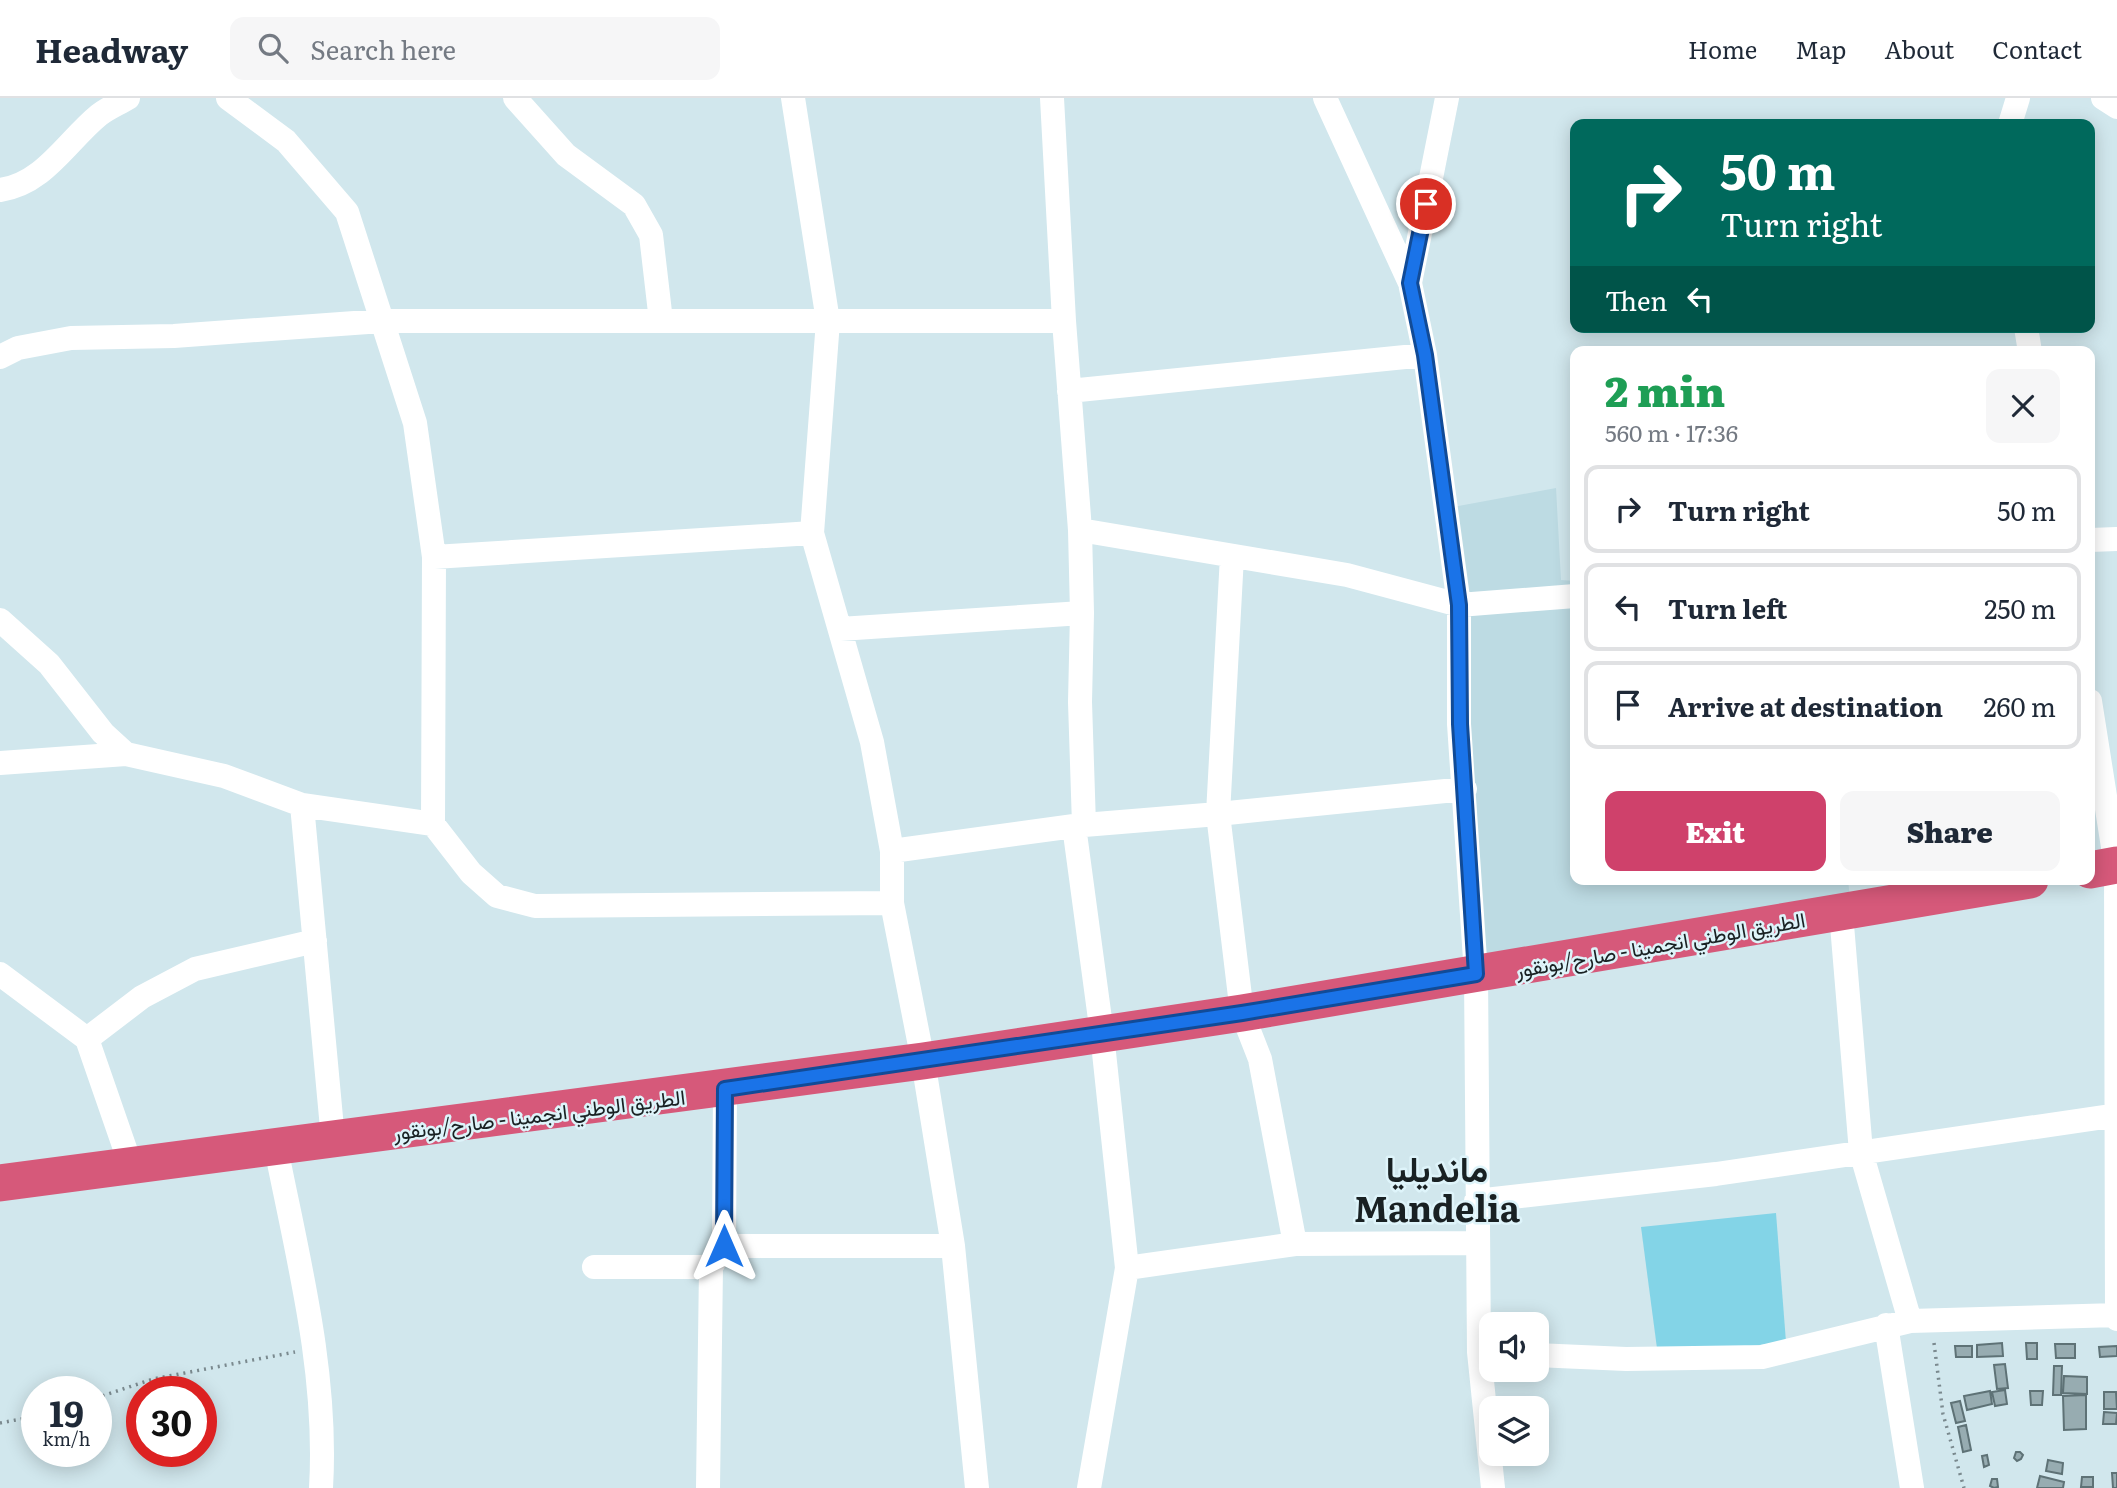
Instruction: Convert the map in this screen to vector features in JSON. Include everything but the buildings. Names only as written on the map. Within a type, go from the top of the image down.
[{"type":"highway","name":"الطريق الوطني انجمينا - صارح/بونقور","points":[[0,1183],[923,1061],[1242,1013],[2001,885]]},
{"type":"street","points":[[0,190],[8,189],[43,171],[99,115],[128,98]]},
{"type":"street","points":[[228,98],[286,141],[347,212],[415,423],[433,557],[433,824],[471,873],[497,896],[535,906],[892,903]]},
{"type":"street","points":[[515,98],[566,155],[634,205],[651,235],[661,321]]},
{"type":"street","points":[[793,98],[828,321],[812,533],[872,741],[892,851],[892,903],[923,1061],[953,1246],[977,1488]]},
{"type":"street","points":[[1052,98],[1064,321],[1080,530],[1082,613],[1079,825],[1128,1268],[1088,1488]]},
{"type":"street","points":[[1325,98],[1410,283],[1425,355],[1459,605],[1460,724],[1476,974],[1476,1201],[1482,1312]]},
{"type":"street","points":[[1410,283],[1447,98]]},
{"type":"street","points":[[2012,119],[2018,98]]},
{"type":"street","points":[[2103,98],[2117,107]]},
{"type":"street","points":[[0,357],[18,348],[71,338],[174,336],[382,321],[1064,321]]},
{"type":"street","points":[[1069,391],[1425,355]]},
{"type":"street","points":[[1080,530],[1347,575],[1459,605],[1570,596]]},
{"type":"street","points":[[433,557],[812,533]]},
{"type":"street","points":[[2095,540],[2117,539]]},
{"type":"street","points":[[1232,556],[1218,814],[1242,1013],[1260,1059],[1295,1244]]},
{"type":"street","points":[[840,629],[1082,613]]},
{"type":"street","points":[[0,620],[49,664],[103,733],[126,754]]},
{"type":"street","points":[[1549,1356],[1626,1359],[1762,1357],[1909,1322],[2117,1317],[2116,1115],[2107,867],[2095,750]]},
{"type":"street","points":[[0,763],[126,754],[224,776],[302,805],[433,824]]},
{"type":"street","points":[[892,851],[1079,825],[1465,789]]},
{"type":"street","points":[[302,805],[333,1139]]},
{"type":"street","points":[[1841,913],[1861,1152],[1909,1322],[1912,1488]]},
{"type":"street","points":[[87,1039],[142,997],[195,970],[315,941]]},
{"type":"street","points":[[0,974],[87,1039],[131,1166]]},
{"type":"street","points":[[708,1488],[711,1267],[724,1246],[725,1089]]},
{"type":"street","points":[[1476,1201],[1716,1174],[2116,1115]]},
{"type":"street","points":[[276,1147],[315,1348],[323,1453],[321,1488]]},
{"type":"street","points":[[1128,1268],[1295,1244],[1477,1242]]},
{"type":"street","points":[[724,1246],[953,1246]]},
{"type":"street","points":[[594,1267],[711,1267]]},
{"type":"street","points":[[1487,1382],[1493,1488]]},
{"type":"path","points":[[1909,1322],[1964,1488]]},
{"type":"path","points":[[112,1393],[153,1379],[315,1348]]},
{"type":"path","points":[[0,1423],[21,1419]]},
{"type":"shaded area","points":[[1556,488],[1561,580],[1570,581],[1570,885],[1849,885],[1850,898],[1482,966],[1453,507]]},
{"type":"shaded area","points":[[1776,1213],[1786,1342],[1658,1356],[1641,1227]]},
{"type":"district","name":"مانديليا Mandelia","points":[[1437,1187]]},
{"type":"route","points":[[724,1246],[725,1089],[1242,1013],[1476,974],[1460,724],[1459,605],[1425,355],[1410,283],[1426,204]]}]
